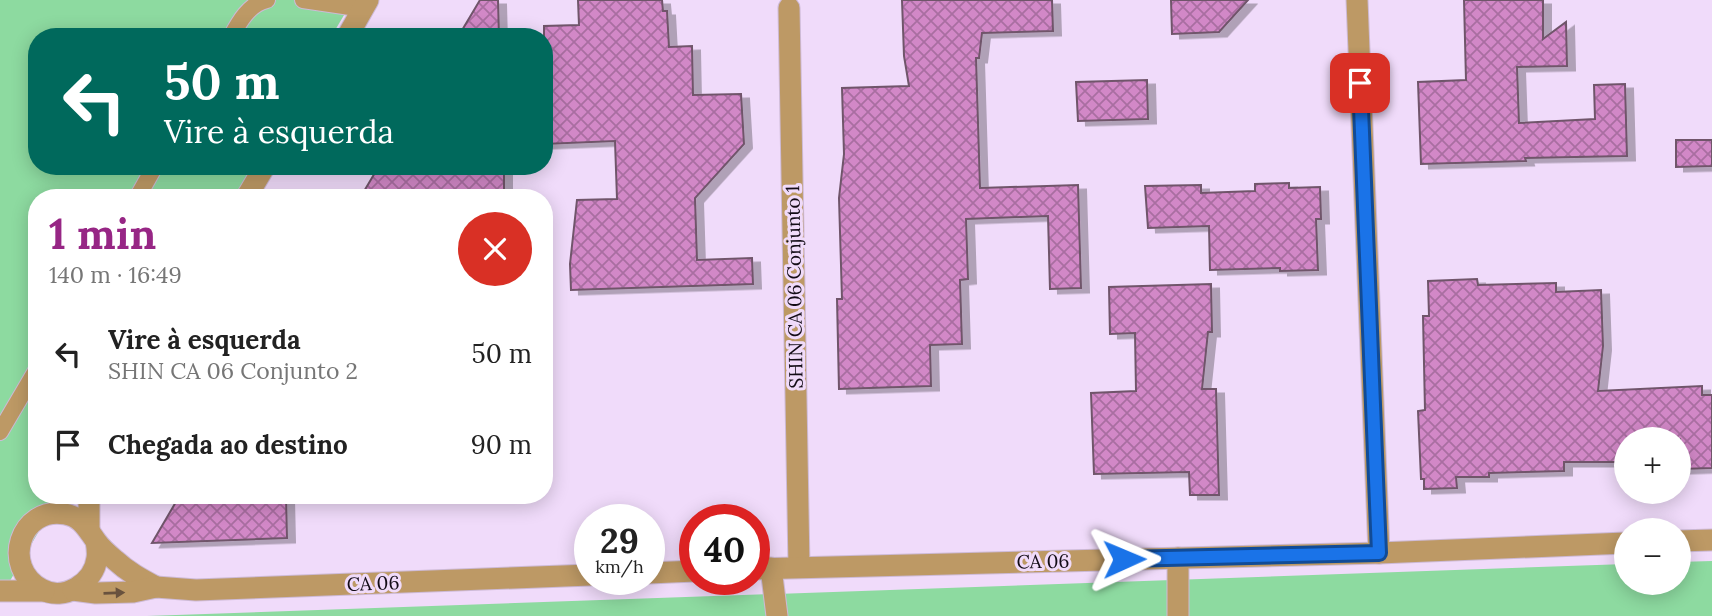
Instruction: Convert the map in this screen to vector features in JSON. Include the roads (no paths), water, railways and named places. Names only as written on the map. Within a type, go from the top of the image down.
[{"type":"street","points":[[1357,0],[1379,553]]},
{"type":"street","points":[[352,28],[366,4]]},
{"type":"street","name":"SHIN CA 06 Conjunto 1","points":[[789,8],[799,566]]},
{"type":"street","points":[[44,591],[32,583],[23,572],[18,558],[19,543],[26,530],[37,520],[47,504]]},
{"type":"street","points":[[73,590],[85,582],[94,570],[98,556],[90,504]]},
{"type":"street","name":"CA 06","points":[[37,520],[50,514],[65,514],[78,519],[129,571],[156,587]]},
{"type":"street","points":[[1691,541],[1712,540]]},
{"type":"street","name":"CA 06","points":[[770,568],[1379,553],[1614,543]]},
{"type":"street","points":[[1178,558],[1178,616]]},
{"type":"street","name":"CA 06","points":[[0,591],[134,592],[156,587],[196,590],[574,576]]},
{"type":"street","points":[[770,592],[777,616]]},
{"type":"lane","points":[[236,28],[243,16],[267,0]]},
{"type":"lane","points":[[303,0],[366,4]]},
{"type":"lane","points":[[0,432],[28,384]]}]
